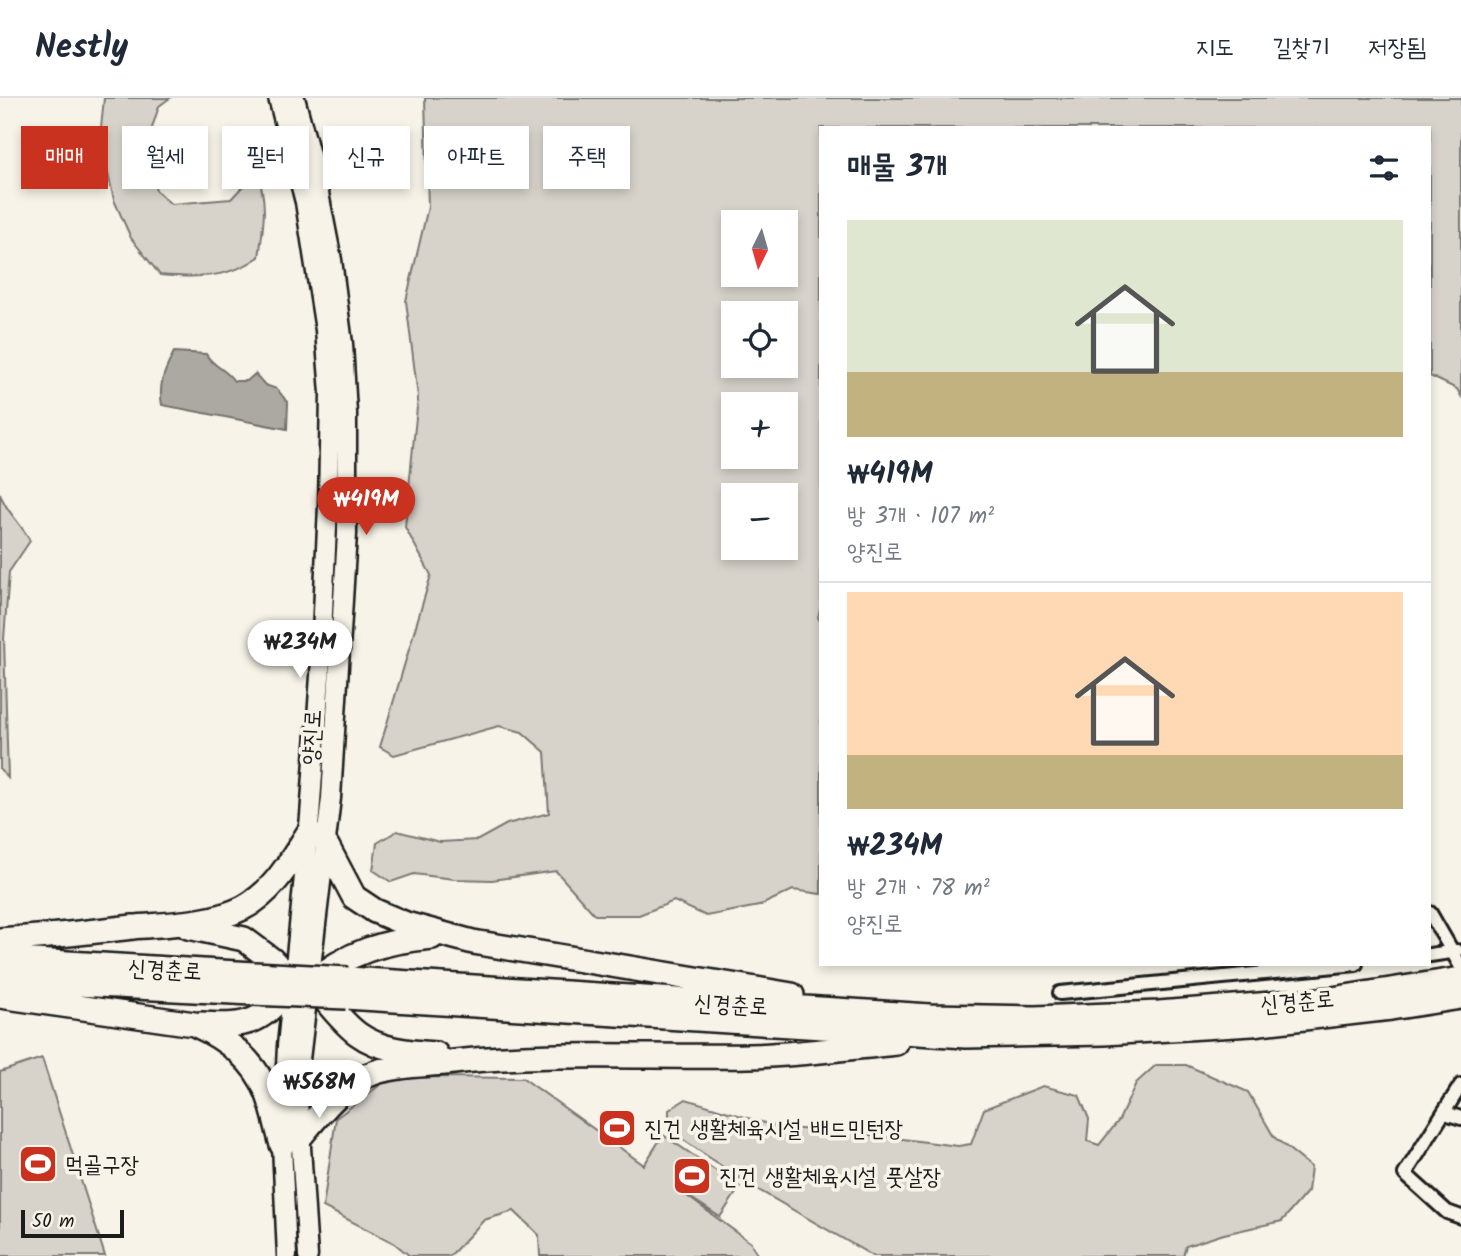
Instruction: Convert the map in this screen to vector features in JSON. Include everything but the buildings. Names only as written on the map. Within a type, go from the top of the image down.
[{"type":"highway","points":[[0,940],[223,916],[245,907],[271,887],[289,864],[318,839],[354,897],[375,911],[405,924],[446,936],[790,995],[930,1016]]},
{"type":"highway","points":[[165,924],[210,930],[244,939],[302,983],[357,1034],[379,1045],[407,1051],[506,1058]]},
{"type":"highway","points":[[0,996],[194,1024],[227,1026],[255,1020],[302,983],[368,948],[397,940],[446,936]]},
{"type":"highway","name":"신경춘로","points":[[0,959],[253,984]]},
{"type":"highway","name":"신경춘로","points":[[0,980],[253,984],[930,1016],[1035,1018],[1158,1013],[1332,999],[1461,979]]},
{"type":"highway","name":"신경춘로","points":[[347,988],[965,1036],[1104,1033],[1252,1024],[1461,997]]},
{"type":"highway","points":[[194,1024],[218,1035],[246,1057],[267,1091],[291,1141],[347,1087],[376,1072],[506,1058],[578,1055],[750,1056],[965,1036]]},
{"type":"main road","name":"양진로","points":[[278,98],[305,202],[325,330],[330,393],[320,676],[318,839],[302,983],[287,1046],[291,1141],[287,1256]]},
{"type":"main road","name":"양진로","points":[[295,98],[315,173],[332,260],[343,344],[347,413],[347,534],[332,789],[318,839]]},
{"type":"main road","name":"양진로","points":[[291,1141],[308,1256]]},
{"type":"street","points":[[1431,914],[1457,951],[1460,965]]},
{"type":"street","points":[[1431,955],[1457,951]]},
{"type":"street","points":[[1060,993],[1336,966]]},
{"type":"street","points":[[1461,1085],[1405,1174],[1447,1212],[1461,1217]]},
{"type":"street","points":[[1445,1113],[1461,1118]]},
{"type":"shaded area","points":[[104,98],[170,98],[159,106],[153,126],[122,126],[122,189],[155,189],[171,204],[231,199],[240,189],[262,189],[264,204],[259,257],[236,270],[224,273],[186,277],[160,275],[131,238],[114,200],[108,173],[108,126],[101,126]]},
{"type":"shaded area","points":[[425,98],[1461,98],[1461,396],[1457,389],[1431,376],[1431,126],[819,126],[819,894],[793,890],[759,906],[706,916],[674,901],[639,915],[595,915],[556,871],[492,880],[414,874],[391,882],[373,870],[377,843],[397,831],[440,842],[478,840],[507,824],[549,813],[545,752],[522,732],[499,726],[394,755],[380,747],[431,575],[405,527],[418,397],[406,301],[428,207],[428,189],[529,189],[529,126],[426,126]]},
{"type":"shaded area","points":[[174,352],[206,354],[234,381],[247,381],[255,374],[265,385],[277,389],[288,403],[287,429],[162,405],[162,384]]},
{"type":"shaded area","points":[[0,493],[30,541],[9,572],[4,639],[8,778],[0,769]]},
{"type":"shaded area","name":"먹골구장","points":[[42,1058],[105,1256],[0,1256],[0,1072]]},
{"type":"shaded area","points":[[1156,1065],[1186,1065],[1248,1092],[1274,1137],[1311,1167],[1308,1191],[1282,1221],[1186,1246],[1183,1256],[873,1256],[748,1184],[669,1130],[669,1110],[686,1099],[781,1128],[839,1131],[958,1146],[971,1144],[984,1109],[1043,1086],[1079,1095],[1089,1119],[1087,1141],[1099,1145],[1119,1120],[1136,1083]]},
{"type":"shaded area","points":[[523,1078],[644,1165],[663,1135],[740,1187],[720,1217],[676,1188],[751,1243],[758,1256],[540,1256],[539,1235],[514,1211],[484,1220],[450,1256],[410,1256],[394,1243],[323,1207],[336,1118],[388,1079]]},
{"type":"place","name":"진건 생활체육시설 배드민턴장","points":[[617,1128]]},
{"type":"place","name":"먹골구장","points":[[38,1164]]},
{"type":"place","name":"진건 생활체육시설 풋살장","points":[[692,1176]]}]
